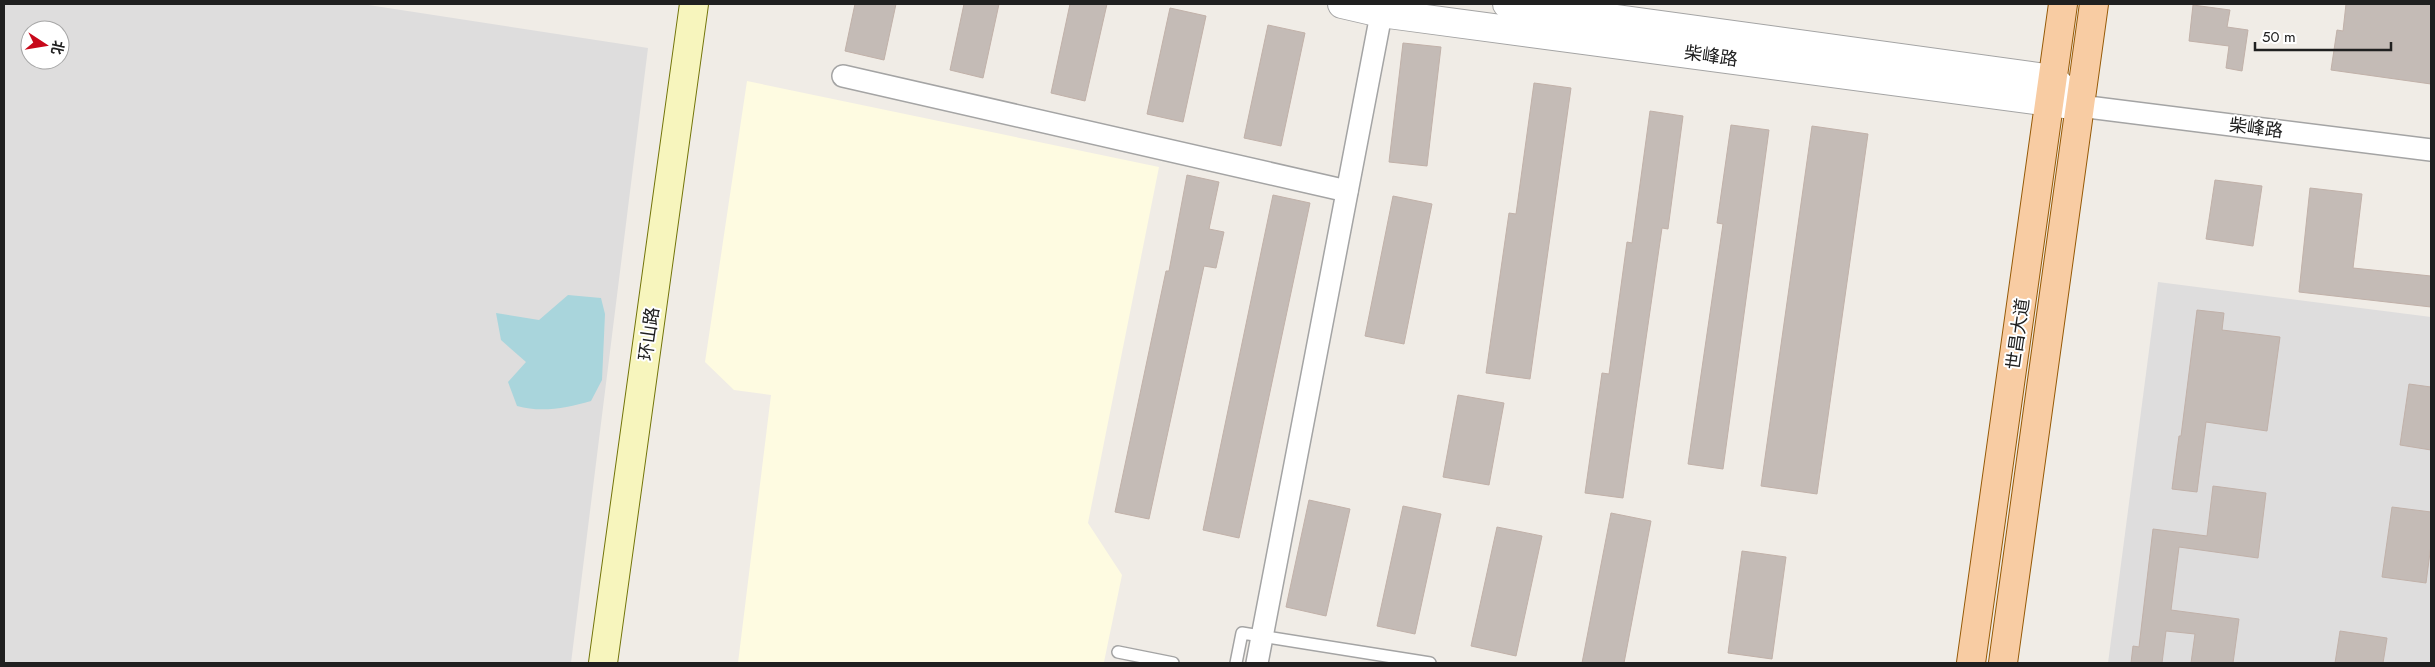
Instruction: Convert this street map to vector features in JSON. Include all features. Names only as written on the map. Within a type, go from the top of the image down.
[{"type":"main road","name":"环山路","points":[[603,663],[694,4]]},
{"type":"main road","name":"世昌大道","points":[[1971,663],[2064,4]]},
{"type":"main road","name":"世昌大道","points":[[2003,663],[2094,4]]},
{"type":"street","name":"柴峰路","points":[[1342,4],[2052,90]]},
{"type":"street","name":"柴峰路","points":[[1507,4],[2052,90]]},
{"type":"street","points":[[1257,663],[1382,8]]},
{"type":"street","points":[[843,76],[1347,191]]},
{"type":"street","points":[[2052,90],[2080,106]]},
{"type":"street","name":"柴峰路","points":[[2080,106],[2431,150]]},
{"type":"lane","points":[[1236,663],[1242,633],[1430,663]]},
{"type":"lane","points":[[1118,652],[1173,663]]},
{"type":"shaded area","points":[[4,4],[362,4],[648,48],[571,663],[4,663]]},
{"type":"shaded area","points":[[747,81],[1159,167],[1088,523],[1122,575],[1104,662],[1107,663],[738,663],[771,395],[734,390],[705,362]]},
{"type":"shaded area","points":[[2158,282],[2431,317],[2431,663],[2108,663]]},
{"type":"water","points":[[568,295],[601,298],[605,314],[602,380],[591,401],[554,409],[517,406],[508,382],[526,362],[501,340],[496,313],[539,320]]},
{"type":"building","points":[[855,4],[896,4],[884,60],[845,51]]},
{"type":"building","points":[[964,4],[999,4],[983,78],[950,70]]},
{"type":"building","points":[[1070,4],[1107,4],[1085,101],[1051,93]]},
{"type":"building","points":[[2346,4],[2431,4],[2431,84],[2331,70],[2337,30],[2343,31]]},
{"type":"building","points":[[2193,5],[2230,10],[2227,27],[2248,30],[2242,71],[2226,68],[2229,46],[2189,41]]},
{"type":"building","points":[[1170,8],[1206,16],[1183,122],[1147,114]]},
{"type":"building","points":[[1268,25],[1305,33],[1281,146],[1244,138]]},
{"type":"building","points":[[1403,43],[1441,47],[1427,166],[1389,162]]},
{"type":"building","points":[[1534,83],[1571,88],[1530,379],[1486,373],[1509,213],[1516,214]]},
{"type":"building","points":[[1650,111],[1683,116],[1668,229],[1662,228],[1623,498],[1585,493],[1602,373],[1609,374],[1627,242],[1632,243]]},
{"type":"building","points":[[1731,125],[1769,130],[1723,469],[1688,464],[1723,224],[1717,223]]},
{"type":"building","points":[[1812,126],[1868,134],[1817,494],[1761,486]]},
{"type":"building","points":[[1187,175],[1219,182],[1209,229],[1224,232],[1216,268],[1204,266],[1149,519],[1115,512],[1166,271],[1169,271]]},
{"type":"building","points":[[2215,180],[2262,186],[2253,246],[2206,239]]},
{"type":"building","points":[[2310,188],[2362,194],[2353,268],[2431,276],[2431,307],[2299,292]]},
{"type":"building","points":[[1273,195],[1310,203],[1239,538],[1203,530]]},
{"type":"building","points":[[1393,196],[1432,204],[1404,344],[1365,336]]},
{"type":"building","points":[[2197,310],[2224,313],[2222,330],[2280,337],[2267,431],[2206,422],[2197,492],[2172,489],[2179,436],[2181,436]]},
{"type":"building","points":[[2409,384],[2431,387],[2431,450],[2400,445]]},
{"type":"building","points":[[1458,395],[1504,403],[1489,485],[1443,477]]},
{"type":"building","points":[[2213,486],[2266,493],[2258,558],[2179,547],[2171,610],[2239,619],[2233,663],[2191,663],[2195,634],[2166,631],[2162,663],[2131,663],[2133,646],[2139,647],[2153,529],[2207,536]]},
{"type":"building","points":[[1309,500],[1350,509],[1326,616],[1286,607]]},
{"type":"building","points":[[1403,506],[1441,514],[1415,634],[1377,626]]},
{"type":"building","points":[[2392,507],[2431,512],[2431,545],[2426,583],[2382,577]]},
{"type":"building","points":[[1611,513],[1651,521],[1624,663],[1582,663]]},
{"type":"building","points":[[1497,527],[1542,536],[1516,656],[1471,646]]},
{"type":"building","points":[[1742,551],[1786,557],[1772,659],[1728,653]]},
{"type":"building","points":[[2340,631],[2387,638],[2383,663],[2335,663]]}]
